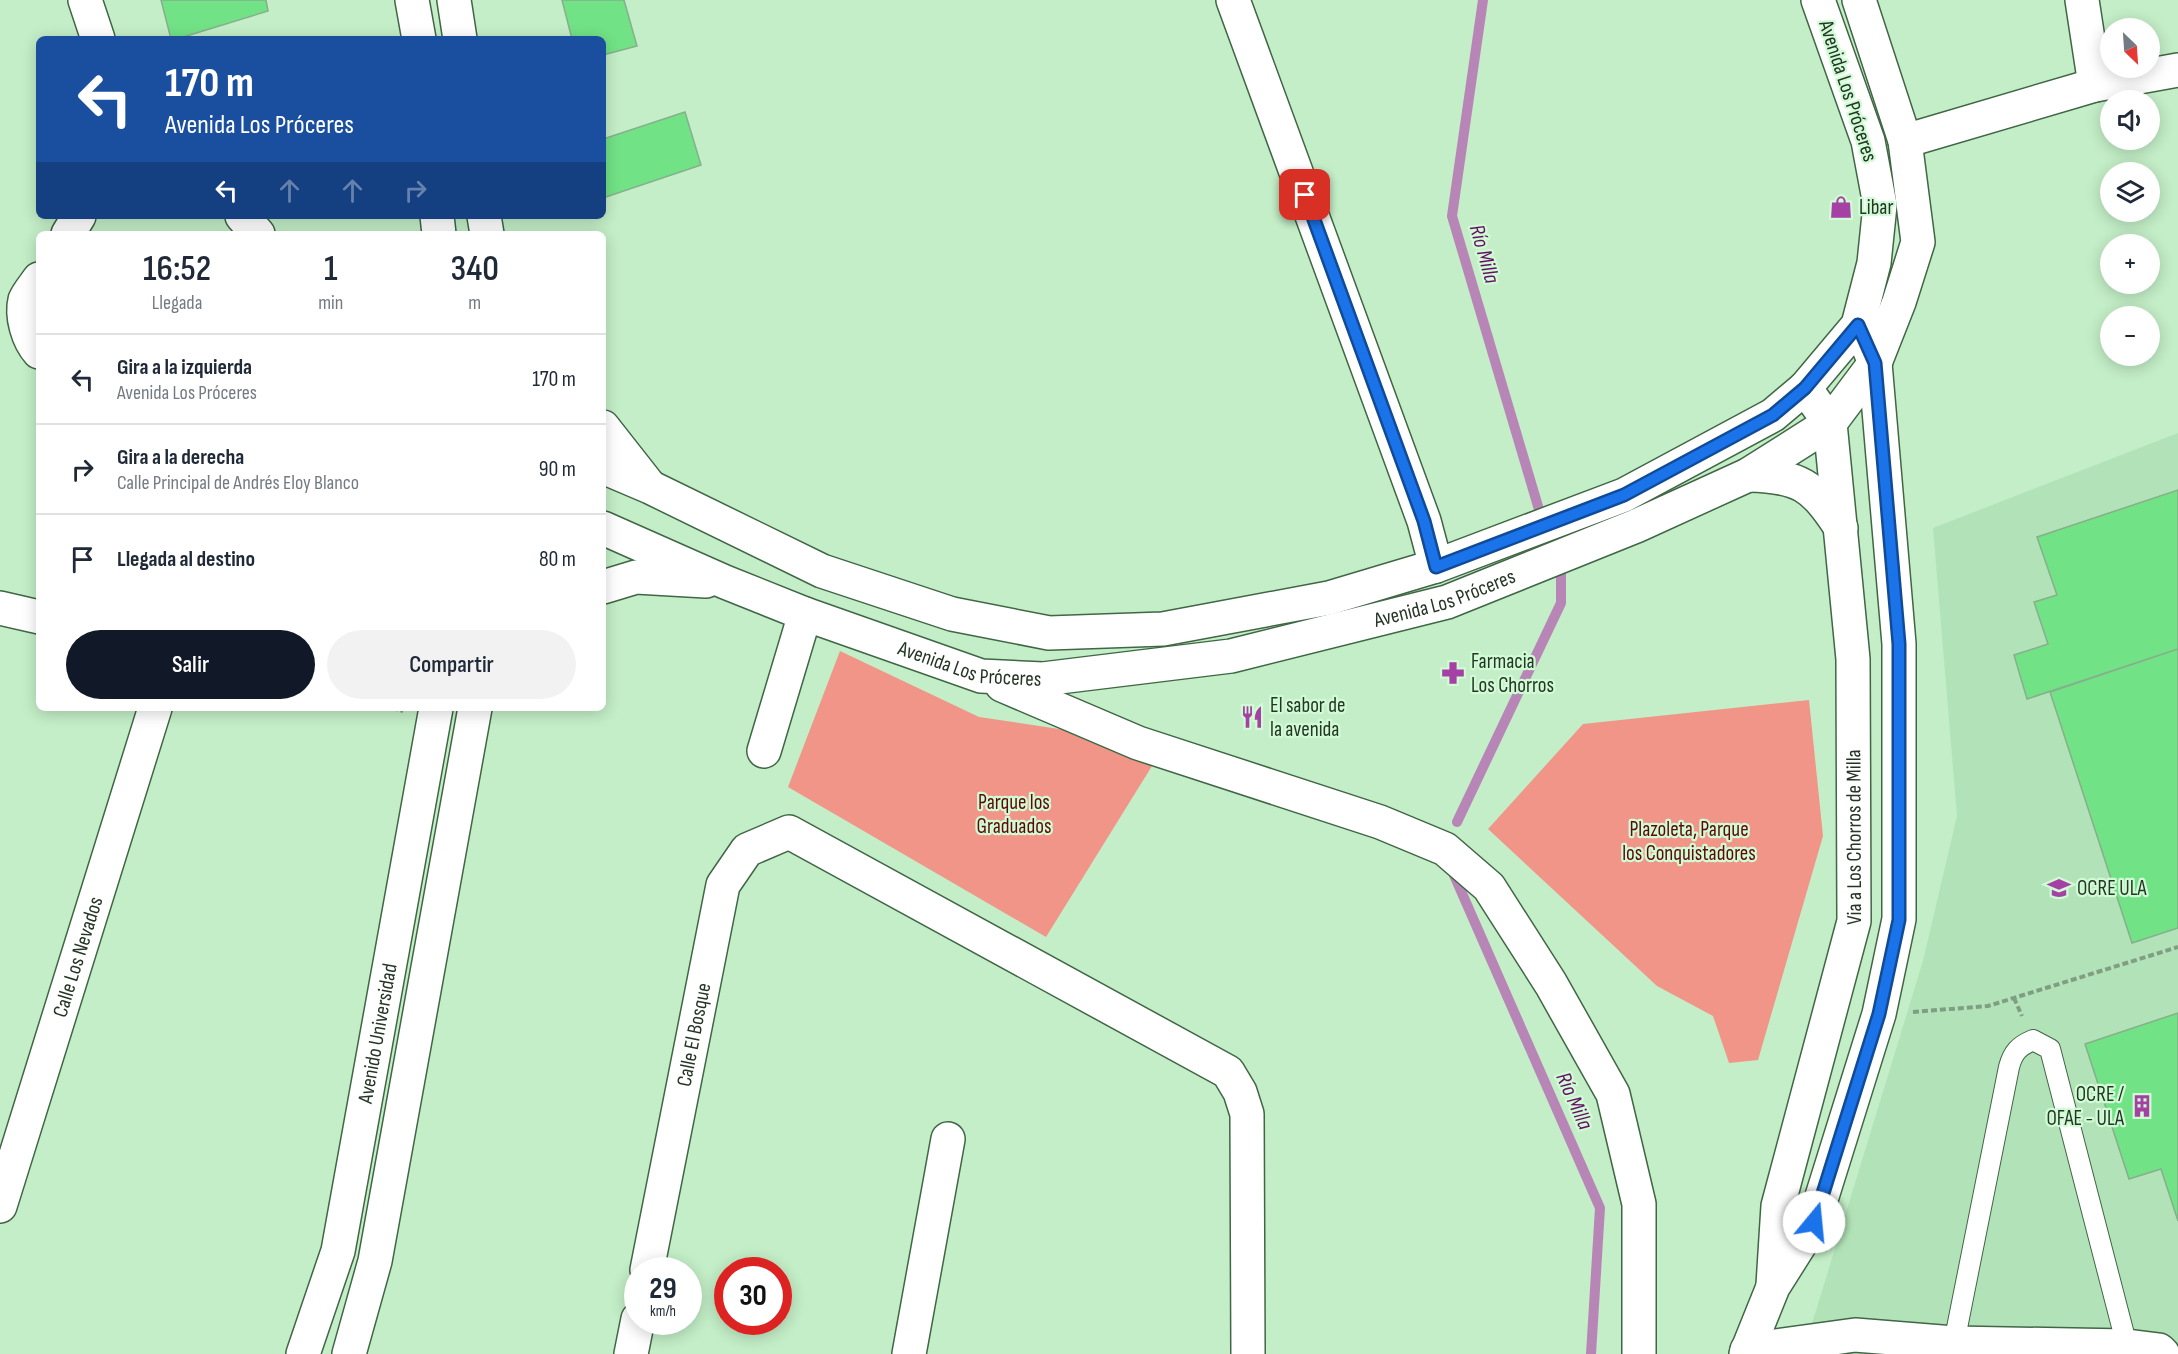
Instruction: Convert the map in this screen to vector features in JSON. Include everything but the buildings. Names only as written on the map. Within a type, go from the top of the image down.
[{"type":"main road","points":[[85,0],[97,36]]},
{"type":"main road","points":[[412,0],[418,36]]},
{"type":"main road","points":[[454,0],[460,36]]},
{"type":"main road","points":[[1233,0],[1424,521],[1436,567]]},
{"type":"main road","name":"Avenida Los Próceres","points":[[606,467],[822,571],[952,614],[1049,633],[1163,629],[1329,598],[1436,567],[1624,495],[1773,415],[1805,388],[1858,325],[1874,263],[1880,205],[1868,141],[1818,0]]},
{"type":"main road","name":"Avenida Los Próceres","points":[[606,529],[725,582],[805,614],[981,676],[1043,679],[1231,656],[1447,602],[1636,525],[1748,475],[1830,423],[1875,363],[1899,302],[1917,242],[1905,141],[1859,0]]},
{"type":"main road","points":[[2082,0],[2095,85]]},
{"type":"main road","points":[[1905,141],[2095,85],[2178,70]]},
{"type":"main road","points":[[245,219],[255,231]]},
{"type":"main road","points":[[36,284],[25,301],[25,310],[26,327],[36,348]]},
{"type":"main road","name":"Via a Los Chorros de Milla","points":[[1747,1352],[1773,1287],[1814,1222],[1879,1014],[1899,920],[1899,644],[1875,363],[1858,325]]},
{"type":"main road","name":"Via a Los Chorros de Milla","points":[[1773,1287],[1778,1206],[1854,921],[1853,659],[1841,528],[1830,423],[1805,388]]},
{"type":"main road","points":[[606,431],[650,487]]},
{"type":"main road","points":[[1748,475],[1777,476],[1806,486],[1826,505],[1841,528]]},
{"type":"main road","points":[[606,586],[636,577],[725,582]]},
{"type":"main road","points":[[0,608],[36,616]]},
{"type":"main road","points":[[764,751],[805,614]]},
{"type":"main road","points":[[981,676],[1138,743],[1380,822],[1445,849],[1489,887],[1551,984],[1613,1094],[1639,1204],[1639,1354]]},
{"type":"main road","name":"Calle Los Nevados","points":[[0,1206],[154,711]]},
{"type":"main road","name":"Avenido Universidad","points":[[303,1354],[338,1251],[435,711]]},
{"type":"main road","name":"Avenido Universidad","points":[[349,1354],[375,1261],[476,711]]},
{"type":"main road","name":"Calle El Bosque","points":[[650,1257],[723,885],[747,850],[789,832],[1228,1072],[1240,1092],[1247,1114],[1248,1354]]},
{"type":"main road","points":[[909,1354],[948,1139]]},
{"type":"main road","points":[[630,1354],[634,1335]]},
{"type":"main road","points":[[1747,1352],[1855,1335],[1954,1343],[2127,1346],[2159,1350],[2163,1354]]},
{"type":"lane","points":[[1954,1343],[2008,1067],[2013,1054],[2020,1046],[2033,1040],[2050,1049],[2127,1346]]},
{"type":"path","points":[[1879,1014],[1988,1006],[2178,947]]},
{"type":"shaded area","name":"OCRE ULA","points":[[2178,433],[2178,1354],[1805,1354],[1807,1340],[1923,961],[1957,816],[1933,528]]},
{"type":"green space","name":"Parque los Graduados","points":[[840,651],[979,717],[1165,745],[1046,937],[788,787]]},
{"type":"green space","name":"Plazoleta, Parque los Conquistadores","points":[[1809,700],[1823,836],[1758,1060],[1729,1063],[1713,1016],[1657,986],[1488,829],[1583,724]]},
{"type":"waterway","name":"Río Milla","points":[[1483,0],[1452,216],[1540,513]]},
{"type":"waterway","name":"Río Milla","points":[[1457,822],[1561,603],[1561,573]]},
{"type":"waterway","name":"Río Milla","points":[[1454,875],[1600,1208],[1591,1354]]},
{"type":"place","name":"Libar","points":[[1841,207]]},
{"type":"place","name":"Farmacia Los Chorros","points":[[1453,673]]},
{"type":"place","name":"El sabor de la avenida","points":[[1252,717]]},
{"type":"place","name":"OCRE ULA","points":[[2059,888]]},
{"type":"place","name":"OCRE / OFAE - ULA","points":[[2142,1106]]},
{"type":"route","points":[[1305,195],[1424,521],[1436,567],[1624,495],[1773,415],[1805,388],[1858,325],[1875,363],[1899,644],[1899,920],[1879,1014],[1814,1222]]}]
